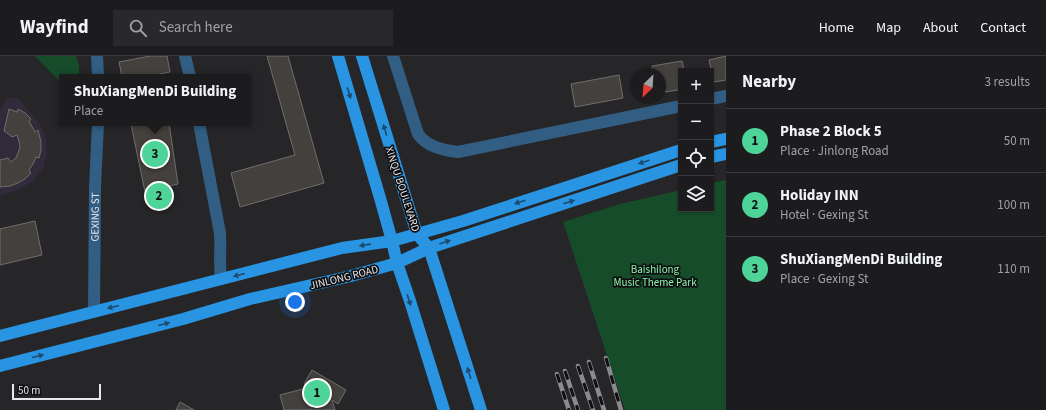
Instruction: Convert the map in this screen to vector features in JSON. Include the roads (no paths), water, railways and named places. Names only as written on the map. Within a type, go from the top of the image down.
[{"type":"main road","points":[[338,56],[380,198],[397,263],[444,410]]},
{"type":"main road","name":"XINQU BOULEVARD","points":[[362,56],[417,234],[428,248],[480,410]]},
{"type":"main road","points":[[714,141],[726,139]]},
{"type":"main road","points":[[0,336],[342,248],[392,241],[463,221],[678,151]]},
{"type":"main road","points":[[714,156],[726,154]]},
{"type":"main road","name":"JINLONG ROAD","points":[[0,366],[183,319],[250,299],[351,276],[397,263],[428,248],[678,166]]},
{"type":"street","points":[[97,56],[98,74]]},
{"type":"street","points":[[186,56],[189,74]]},
{"type":"street","points":[[393,56],[418,134],[422,140],[440,150],[458,152],[678,107]]},
{"type":"street","points":[[714,98],[726,96]]},
{"type":"street","name":"GEXING ST","points":[[94,312],[98,126]]},
{"type":"street","points":[[200,126],[220,233],[221,279]]},
{"type":"railway","points":[[606,358],[621,410]]},
{"type":"railway","points":[[589,362],[604,410]]},
{"type":"railway","points":[[578,366],[593,410]]},
{"type":"railway","points":[[565,371],[578,410]]},
{"type":"railway","points":[[557,374],[569,410]]},
{"type":"place","name":"ShuXiangMenDi Building","points":[[155,154]]},
{"type":"place","name":"Holiday INN","points":[[159,196]]},
{"type":"place","name":"Phase 2 Block 5","points":[[317,393]]},
{"type":"park label","name":"Baishilong Music Theme Park","points":[[655,275]]}]
